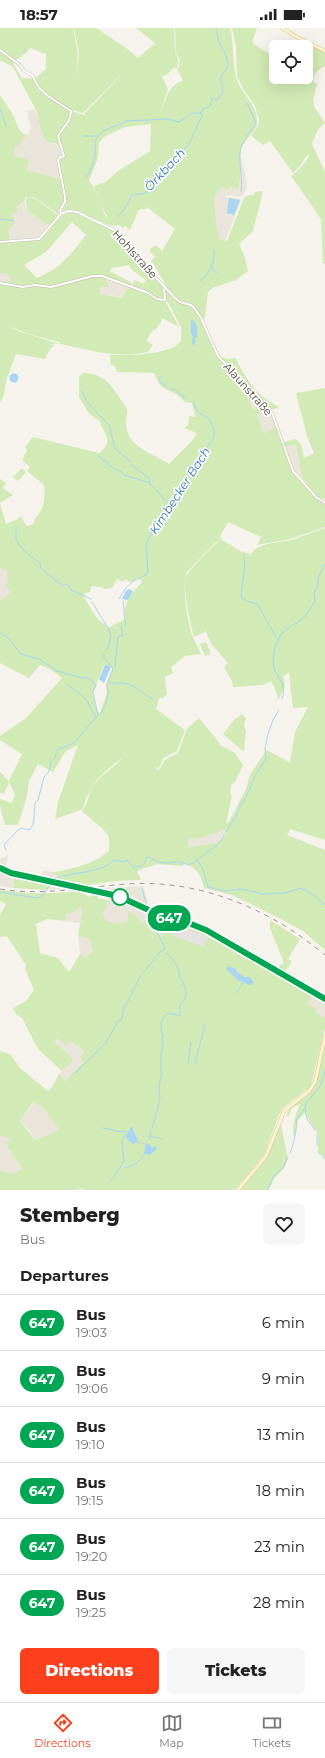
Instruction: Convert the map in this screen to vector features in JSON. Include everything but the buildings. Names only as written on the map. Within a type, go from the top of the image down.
[{"type":"main road","points":[[282,28],[325,51]]},
{"type":"main road","points":[[0,868],[11,873],[118,896],[164,917],[186,922],[206,930],[325,999]]},
{"type":"main road","points":[[238,1190],[266,1156],[284,1111],[309,1091],[313,1085],[325,1037]]},
{"type":"street","points":[[0,50],[20,65],[24,71],[32,75],[39,88],[48,96],[71,111],[67,125],[58,136],[64,156],[59,158],[65,197],[65,202],[60,210],[61,214],[39,239],[0,242]]},
{"type":"street","name":"Hohlstraße","points":[[61,214],[68,211],[77,212],[114,230],[130,250],[178,300],[194,308],[201,318],[218,356]]},
{"type":"street","name":"Hohlstraße","points":[[0,283],[23,288],[35,285],[51,287],[102,276],[146,292],[157,298],[166,300],[164,286]]},
{"type":"street","name":"Alaunstraße","points":[[218,356],[272,413],[293,471],[316,497],[325,503]]},
{"type":"shaded area","points":[[35,109],[47,142],[60,147],[63,152],[62,157],[58,158],[61,179],[25,170],[30,160],[14,156],[15,148],[31,130],[27,111]]},
{"type":"shaded area","points":[[241,156],[247,185],[246,191],[241,197],[226,195],[226,197],[239,199],[241,201],[225,241],[220,239],[216,225],[214,198],[221,187],[228,190],[231,187],[238,189],[240,183]]},
{"type":"shaded area","points":[[25,200],[26,209],[44,223],[50,225],[39,238],[9,240],[10,215]]},
{"type":"shaded area","points":[[0,273],[8,274],[11,279],[11,283],[0,281]]},
{"type":"shaded area","points":[[107,278],[128,287],[121,297],[99,293],[99,287]]},
{"type":"shaded area","points":[[259,399],[272,413],[276,427],[266,433],[263,431],[257,415],[260,412],[259,409],[253,409],[250,402]]},
{"type":"shaded area","points":[[296,444],[302,478],[294,470],[285,447]]},
{"type":"shaded area","points":[[0,568],[7,569],[7,587],[11,593],[0,601]]},
{"type":"shaded area","points":[[226,829],[225,837],[215,843],[189,847],[188,839],[202,838]]},
{"type":"shaded area","points":[[8,855],[5,873],[15,876],[13,888],[0,886],[0,859]]},
{"type":"shaded area","points":[[43,871],[55,872],[58,877],[52,879],[40,877]]},
{"type":"shaded area","points":[[49,884],[69,888],[47,890]]},
{"type":"shaded area","points":[[143,886],[150,908],[174,917],[165,919],[161,938],[148,918],[143,923],[128,919],[123,924],[110,922],[104,918],[103,911],[107,908],[107,900],[113,894],[93,889]]},
{"type":"shaded area","points":[[81,906],[82,912],[80,923],[66,921],[66,914]]},
{"type":"shaded area","points":[[176,925],[208,937],[205,947],[174,936],[173,934]]},
{"type":"shaded area","points":[[78,936],[90,939],[93,951],[85,958],[80,954]]},
{"type":"shaded area","points":[[312,995],[325,1002],[325,1018],[307,1003]]},
{"type":"shaded area","points":[[58,1038],[70,1041],[84,1052],[83,1062],[65,1081],[59,1074],[72,1061],[55,1041]]},
{"type":"shaded area","points":[[35,1101],[44,1109],[59,1130],[35,1140],[30,1131],[20,1121]]},
{"type":"shaded area","points":[[0,1136],[10,1137],[9,1151],[19,1162],[22,1169],[12,1174],[0,1170]]},
{"type":"green space","points":[[0,28],[73,28],[78,54],[75,83],[79,54],[74,28],[96,28],[125,47],[138,58],[155,43],[136,28],[174,28],[175,49],[179,63],[176,69],[174,67],[169,73],[162,77],[168,89],[160,114],[168,94],[174,86],[183,81],[178,70],[176,70],[179,67],[180,61],[176,51],[175,28],[230,28],[235,72],[239,85],[253,106],[257,124],[256,128],[242,147],[238,189],[231,187],[228,190],[221,187],[214,198],[216,225],[220,239],[227,241],[245,196],[263,191],[253,231],[239,244],[244,255],[248,271],[236,280],[212,288],[208,292],[205,317],[203,320],[220,356],[227,359],[236,358],[253,387],[271,403],[279,407],[272,410],[259,399],[250,402],[253,409],[259,409],[260,412],[257,415],[263,431],[266,433],[276,427],[291,468],[312,493],[325,504],[325,527],[290,539],[257,545],[261,537],[228,522],[220,536],[222,539],[220,540],[240,551],[251,554],[254,550],[264,545],[292,540],[325,528],[325,840],[290,829],[287,835],[325,850],[325,950],[303,931],[275,916],[232,895],[204,888],[198,872],[184,863],[183,866],[157,864],[137,871],[141,880],[116,881],[80,886],[52,879],[57,877],[55,872],[84,865],[109,851],[109,837],[103,829],[82,811],[86,806],[90,792],[96,782],[123,757],[103,774],[93,785],[86,799],[83,809],[55,819],[58,802],[78,745],[65,752],[53,772],[38,764],[29,781],[27,796],[18,825],[5,825],[0,806],[0,799],[12,803],[15,794],[9,782],[4,794],[0,793],[0,772],[9,781],[22,754],[0,740],[0,736],[26,718],[62,678],[50,669],[40,665],[29,678],[0,663],[0,601],[11,593],[7,587],[7,570],[0,568],[0,503],[6,524],[18,519],[21,516],[26,526],[34,524],[35,519],[42,509],[44,499],[44,485],[27,471],[30,467],[22,460],[27,450],[25,447],[33,437],[99,453],[104,449],[107,438],[100,421],[89,414],[79,397],[79,377],[83,373],[103,378],[111,386],[127,408],[126,424],[130,438],[143,450],[169,464],[192,441],[197,433],[184,428],[188,425],[189,416],[195,417],[192,403],[185,402],[176,394],[163,388],[159,384],[154,373],[117,372],[115,366],[111,365],[110,355],[124,355],[103,353],[60,344],[59,342],[32,335],[8,326],[18,331],[59,344],[49,344],[54,346],[50,349],[45,359],[16,354],[7,378],[3,397],[0,402],[0,281],[11,282],[11,279],[8,274],[0,273],[0,243],[39,240],[59,218],[69,213],[77,213],[77,211],[61,209],[66,200],[59,160],[60,158],[65,157],[59,143],[58,136],[58,141],[60,147],[55,143],[47,142],[41,130],[37,112],[13,67],[0,60],[0,51],[14,62],[13,63],[22,78],[34,79],[46,69],[46,54],[30,48],[25,54],[14,61],[0,50]],"holes":[[[121,73],[117,80],[84,114],[90,117],[71,111],[70,115],[70,110],[59,104],[83,113],[117,79]],[[68,121],[67,125],[58,135],[60,132]],[[151,124],[150,151],[118,171],[106,182],[94,186],[99,200],[93,186],[89,181],[98,158],[99,143],[104,137],[125,127]],[[101,206],[107,216],[106,218]],[[147,207],[175,229],[162,251],[156,245],[149,250],[155,257],[151,261],[170,292],[178,300],[191,303],[188,305],[178,302],[133,254],[113,230],[82,214],[111,226],[119,225],[123,228],[125,226],[130,230],[138,211],[141,209],[146,209]],[[72,222],[86,235],[65,260],[52,270],[37,278],[24,265],[46,252]],[[129,265],[132,270],[146,280],[140,290],[160,299],[165,299],[181,327],[181,341],[175,346],[167,350],[148,354],[124,355],[148,352],[153,345],[146,341],[153,330],[155,330],[160,324],[162,318],[179,327],[165,301],[128,287],[121,298],[99,293],[100,287],[109,287],[106,280],[107,277],[130,287],[132,283],[110,271],[112,268]],[[220,540],[186,576],[185,581],[185,577],[187,572],[216,542]],[[138,578],[142,582],[131,594],[125,608],[125,619],[110,627],[101,622],[83,596],[90,592],[91,586],[101,587],[104,589],[112,588],[117,579],[123,582],[125,579],[132,583]],[[185,588],[194,637],[206,631],[211,644],[228,663],[224,667],[232,681],[233,687],[263,685],[271,681],[276,691],[278,700],[285,687],[283,676],[289,673],[293,708],[308,707],[295,732],[290,763],[267,750],[250,774],[246,789],[229,822],[226,824],[232,796],[230,794],[231,785],[235,782],[243,765],[235,753],[222,746],[199,718],[187,729],[178,753],[165,760],[159,770],[156,769],[160,766],[163,758],[177,751],[185,730],[156,709],[159,698],[163,698],[167,694],[165,677],[173,673],[171,667],[185,656],[201,654],[194,639],[189,624],[186,604]],[[104,665],[112,668],[106,684],[107,693],[100,713],[97,712],[93,693]],[[226,829],[225,837],[215,843],[189,847],[188,839],[202,838]]]},
{"type":"green space","points":[[232,28],[257,28],[252,43],[269,54],[269,84],[313,84],[313,81],[317,84],[313,100],[315,108],[325,123],[318,129],[312,144],[325,172],[325,263],[323,264],[321,219],[291,176],[302,166],[309,155],[308,154],[293,173],[270,141],[263,145],[251,136],[258,125],[259,120],[255,106],[244,90],[237,76],[236,46]]},
{"type":"green space","points":[[313,42],[316,47],[325,48],[325,66],[320,68],[313,81]]},
{"type":"green space","points":[[0,95],[13,115],[21,132],[27,135],[15,148],[14,156],[30,160],[26,170],[61,179],[64,200],[58,214],[34,197],[26,197],[25,200],[17,207],[17,212],[10,215],[14,218],[15,222],[9,230],[9,240],[0,241]]},
{"type":"green space","points":[[28,197],[34,198],[58,215],[50,225],[44,223],[27,210],[26,200]]},
{"type":"green space","points":[[135,280],[144,284],[140,290],[131,286]]},
{"type":"green space","points":[[325,388],[325,499],[319,498],[302,478],[296,444],[285,447],[284,442],[295,439],[301,444],[304,458],[314,453],[307,436],[296,393]]},
{"type":"green space","points":[[22,468],[26,472],[18,481],[13,477]]},
{"type":"green space","points":[[0,479],[6,483],[3,488],[13,495],[0,503]]},
{"type":"green space","points":[[206,642],[211,654],[205,656],[200,644]]},
{"type":"green space","points":[[242,714],[246,718],[244,726],[246,731],[244,752],[223,734],[234,720]]},
{"type":"green space","points":[[15,876],[49,884],[47,890],[13,888]]},
{"type":"green space","points":[[0,890],[31,893],[78,891],[90,897],[92,893],[99,895],[97,898],[107,900],[107,908],[103,912],[104,918],[110,922],[123,924],[128,919],[128,914],[132,912],[143,923],[148,918],[161,938],[165,919],[174,917],[223,941],[312,995],[307,1003],[317,1009],[316,1012],[325,1018],[325,1028],[311,1085],[312,1090],[315,1084],[325,1045],[325,1160],[318,1151],[318,1134],[306,1112],[298,1120],[294,1138],[294,1125],[300,1104],[292,1108],[289,1116],[286,1117],[290,1107],[308,1095],[307,1089],[282,1109],[264,1155],[235,1190],[83,1190],[82,1188],[76,1190],[0,1190],[0,1170],[12,1174],[22,1169],[8,1147],[7,1143],[10,1138],[0,1136],[0,1051],[10,1054],[20,1068],[48,1091],[59,1074],[65,1081],[83,1062],[80,1058],[84,1052],[70,1041],[66,1046],[58,1038],[55,1042],[69,1055],[73,1061],[62,1071],[38,1049],[22,1018],[16,1014],[13,1008],[26,1001],[34,990],[25,969],[26,965],[7,936],[0,937],[0,915],[6,904],[0,901]],"holes":[[[81,906],[82,912],[78,936],[90,939],[93,951],[85,958],[80,954],[70,971],[66,969],[58,958],[40,953],[36,924],[47,919],[66,921],[66,914],[74,912]],[[34,1101],[44,1109],[59,1130],[35,1140],[20,1121]]]},
{"type":"green space","points":[[270,920],[300,939],[288,959],[292,961],[284,974],[277,970],[280,965],[284,963],[270,928]]},
{"type":"green space","points":[[285,1114],[281,1125],[288,1158],[285,1167],[274,1179],[269,1190],[239,1190],[267,1157]]},
{"type":"water","points":[[229,198],[240,200],[234,215],[227,213]]},
{"type":"water","points":[[191,320],[195,322],[197,326],[197,337],[194,339],[196,340],[194,346],[192,343],[193,336],[191,333]]},
{"type":"water","points":[[14,373],[19,378],[14,383],[9,378]]},
{"type":"water","points":[[129,589],[133,591],[128,600],[122,599],[126,591]]},
{"type":"water","points":[[105,665],[111,667],[104,683],[99,679]]},
{"type":"water","points":[[227,966],[236,969],[237,972],[244,977],[250,977],[254,983],[250,985],[238,980],[227,970]]},
{"type":"water","points":[[131,1127],[138,1141],[133,1144],[126,1136]]},
{"type":"water","points":[[146,1144],[149,1144],[152,1148],[156,1146],[157,1149],[149,1155],[144,1153]]},
{"type":"waterway","points":[[87,177],[95,156],[95,143],[99,135],[105,130],[126,121],[168,119],[179,122],[193,113],[201,113],[203,109],[210,106],[212,99],[214,98],[217,100],[223,91],[221,77],[228,66],[228,63],[225,53],[219,43],[216,28]]},
{"type":"waterway","points":[[241,191],[241,149],[244,141],[256,123],[247,103]]},
{"type":"waterway","points":[[0,108],[6,126]]},
{"type":"waterway","name":"Örkbach","points":[[118,217],[126,207],[132,195],[147,193],[155,184],[157,178],[167,164],[188,146],[202,116],[201,113]]},
{"type":"waterway","points":[[84,136],[97,136]]},
{"type":"waterway","points":[[0,219],[14,221]]},
{"type":"waterway","points":[[200,281],[207,275],[211,267],[214,259],[214,250]]},
{"type":"waterway","points":[[212,267],[215,272]]},
{"type":"waterway","points":[[161,377],[159,379],[161,383],[167,387]]},
{"type":"waterway","points":[[171,388],[186,398]]},
{"type":"waterway","points":[[82,391],[86,400],[109,425],[115,449],[131,462]]},
{"type":"waterway","name":"Kimbecker Bach","points":[[119,599],[130,584],[146,575],[148,572],[146,545],[150,535],[167,511],[175,493],[194,470],[197,462],[214,437],[214,429],[209,419],[197,411],[193,402]]},
{"type":"waterway","points":[[98,456],[107,462],[108,465],[122,472],[124,475],[150,483]]},
{"type":"waterway","points":[[132,465],[149,478],[150,484],[163,497],[163,499],[170,503]]},
{"type":"waterway","points":[[16,527],[16,540],[29,555],[40,563],[41,568],[63,585],[68,584],[71,590],[91,599]]},
{"type":"waterway","points":[[244,555],[241,597],[246,601],[258,605],[278,640]]},
{"type":"waterway","points":[[282,699],[284,689],[273,664],[276,645],[282,633],[300,621],[308,613],[315,601],[314,593],[317,588],[319,576],[325,564]]},
{"type":"waterway","name":"Kimbecker Bach","points":[[115,667],[118,637],[123,635],[121,627],[126,624],[123,601]]},
{"type":"waterway","points":[[92,602],[111,635],[108,648],[105,651]]},
{"type":"waterway","name":"Kimbecker Bach","points":[[0,633],[8,638],[21,654],[39,659],[57,671],[82,678],[89,678],[96,685],[93,692],[98,715],[74,743],[57,750],[55,758],[51,762],[49,771],[44,777],[38,800],[35,803],[33,825],[29,830],[22,828],[18,830],[4,845],[6,850]]},
{"type":"waterway","name":"Kimbecker Bach","points":[[101,713],[107,700],[107,685],[113,669],[104,658],[104,654]]},
{"type":"waterway","points":[[109,682],[114,684],[125,683],[131,685],[154,700]]},
{"type":"waterway","points":[[67,684],[86,699],[96,717]]},
{"type":"waterway","points":[[226,832],[246,797],[256,774],[266,759],[265,749],[268,734],[273,720],[279,710]]},
{"type":"waterway","points":[[197,860],[216,846],[224,835]]},
{"type":"waterway","points":[[0,892],[37,898],[45,892],[53,881],[62,876],[102,868],[109,865],[114,860],[125,862],[126,860],[133,867],[142,866],[145,863],[146,858],[149,857],[155,861],[163,863],[177,861],[189,865],[197,860],[203,869],[208,887],[225,891],[242,889],[262,894],[285,893],[301,888],[314,895],[325,905]]},
{"type":"waterway","points":[[142,888],[147,908]]},
{"type":"waterway","points":[[144,972],[159,953],[165,949],[151,917]]},
{"type":"waterway","points":[[152,1129],[160,1100],[159,1087],[161,1076],[161,1052],[163,1046],[161,1023],[168,1013],[180,1016],[180,1005],[186,996],[185,987],[180,979],[178,968],[174,961],[166,953]]},
{"type":"waterway","points":[[74,1074],[106,1043],[118,1021],[122,1019],[123,1011],[141,975]]},
{"type":"waterway","points":[[237,993],[243,983]]},
{"type":"waterway","points":[[195,1064],[205,1024]]},
{"type":"waterway","points":[[188,1063],[191,1042]]},
{"type":"waterway","points":[[290,1153],[296,1132],[296,1120],[305,1108],[306,1103],[320,1087],[325,1071]]},
{"type":"waterway","points":[[305,1109],[307,1119],[315,1130]]},
{"type":"waterway","points":[[103,1128],[113,1130]]},
{"type":"waterway","points":[[114,1131],[127,1132]]},
{"type":"waterway","points":[[149,1140],[151,1131]]},
{"type":"waterway","points":[[317,1133],[317,1146]]},
{"type":"waterway","points":[[111,1181],[124,1161],[122,1143],[124,1136],[126,1136]]},
{"type":"waterway","points":[[155,1137],[161,1139]]},
{"type":"waterway","points":[[137,1142],[146,1144]]},
{"type":"waterway","points":[[318,1152],[325,1159]]},
{"type":"waterway","points":[[125,1168],[137,1163],[145,1153]]},
{"type":"waterway","points":[[267,1190],[275,1174],[282,1169],[288,1157]]},
{"type":"railway","points":[[0,889],[32,892],[127,884],[154,884],[207,892],[233,900],[257,911],[281,924],[325,955]]},
{"type":"bus line","name":"647","points":[[0,868],[11,873],[118,896],[164,917],[186,922],[206,930],[325,999]]}]
